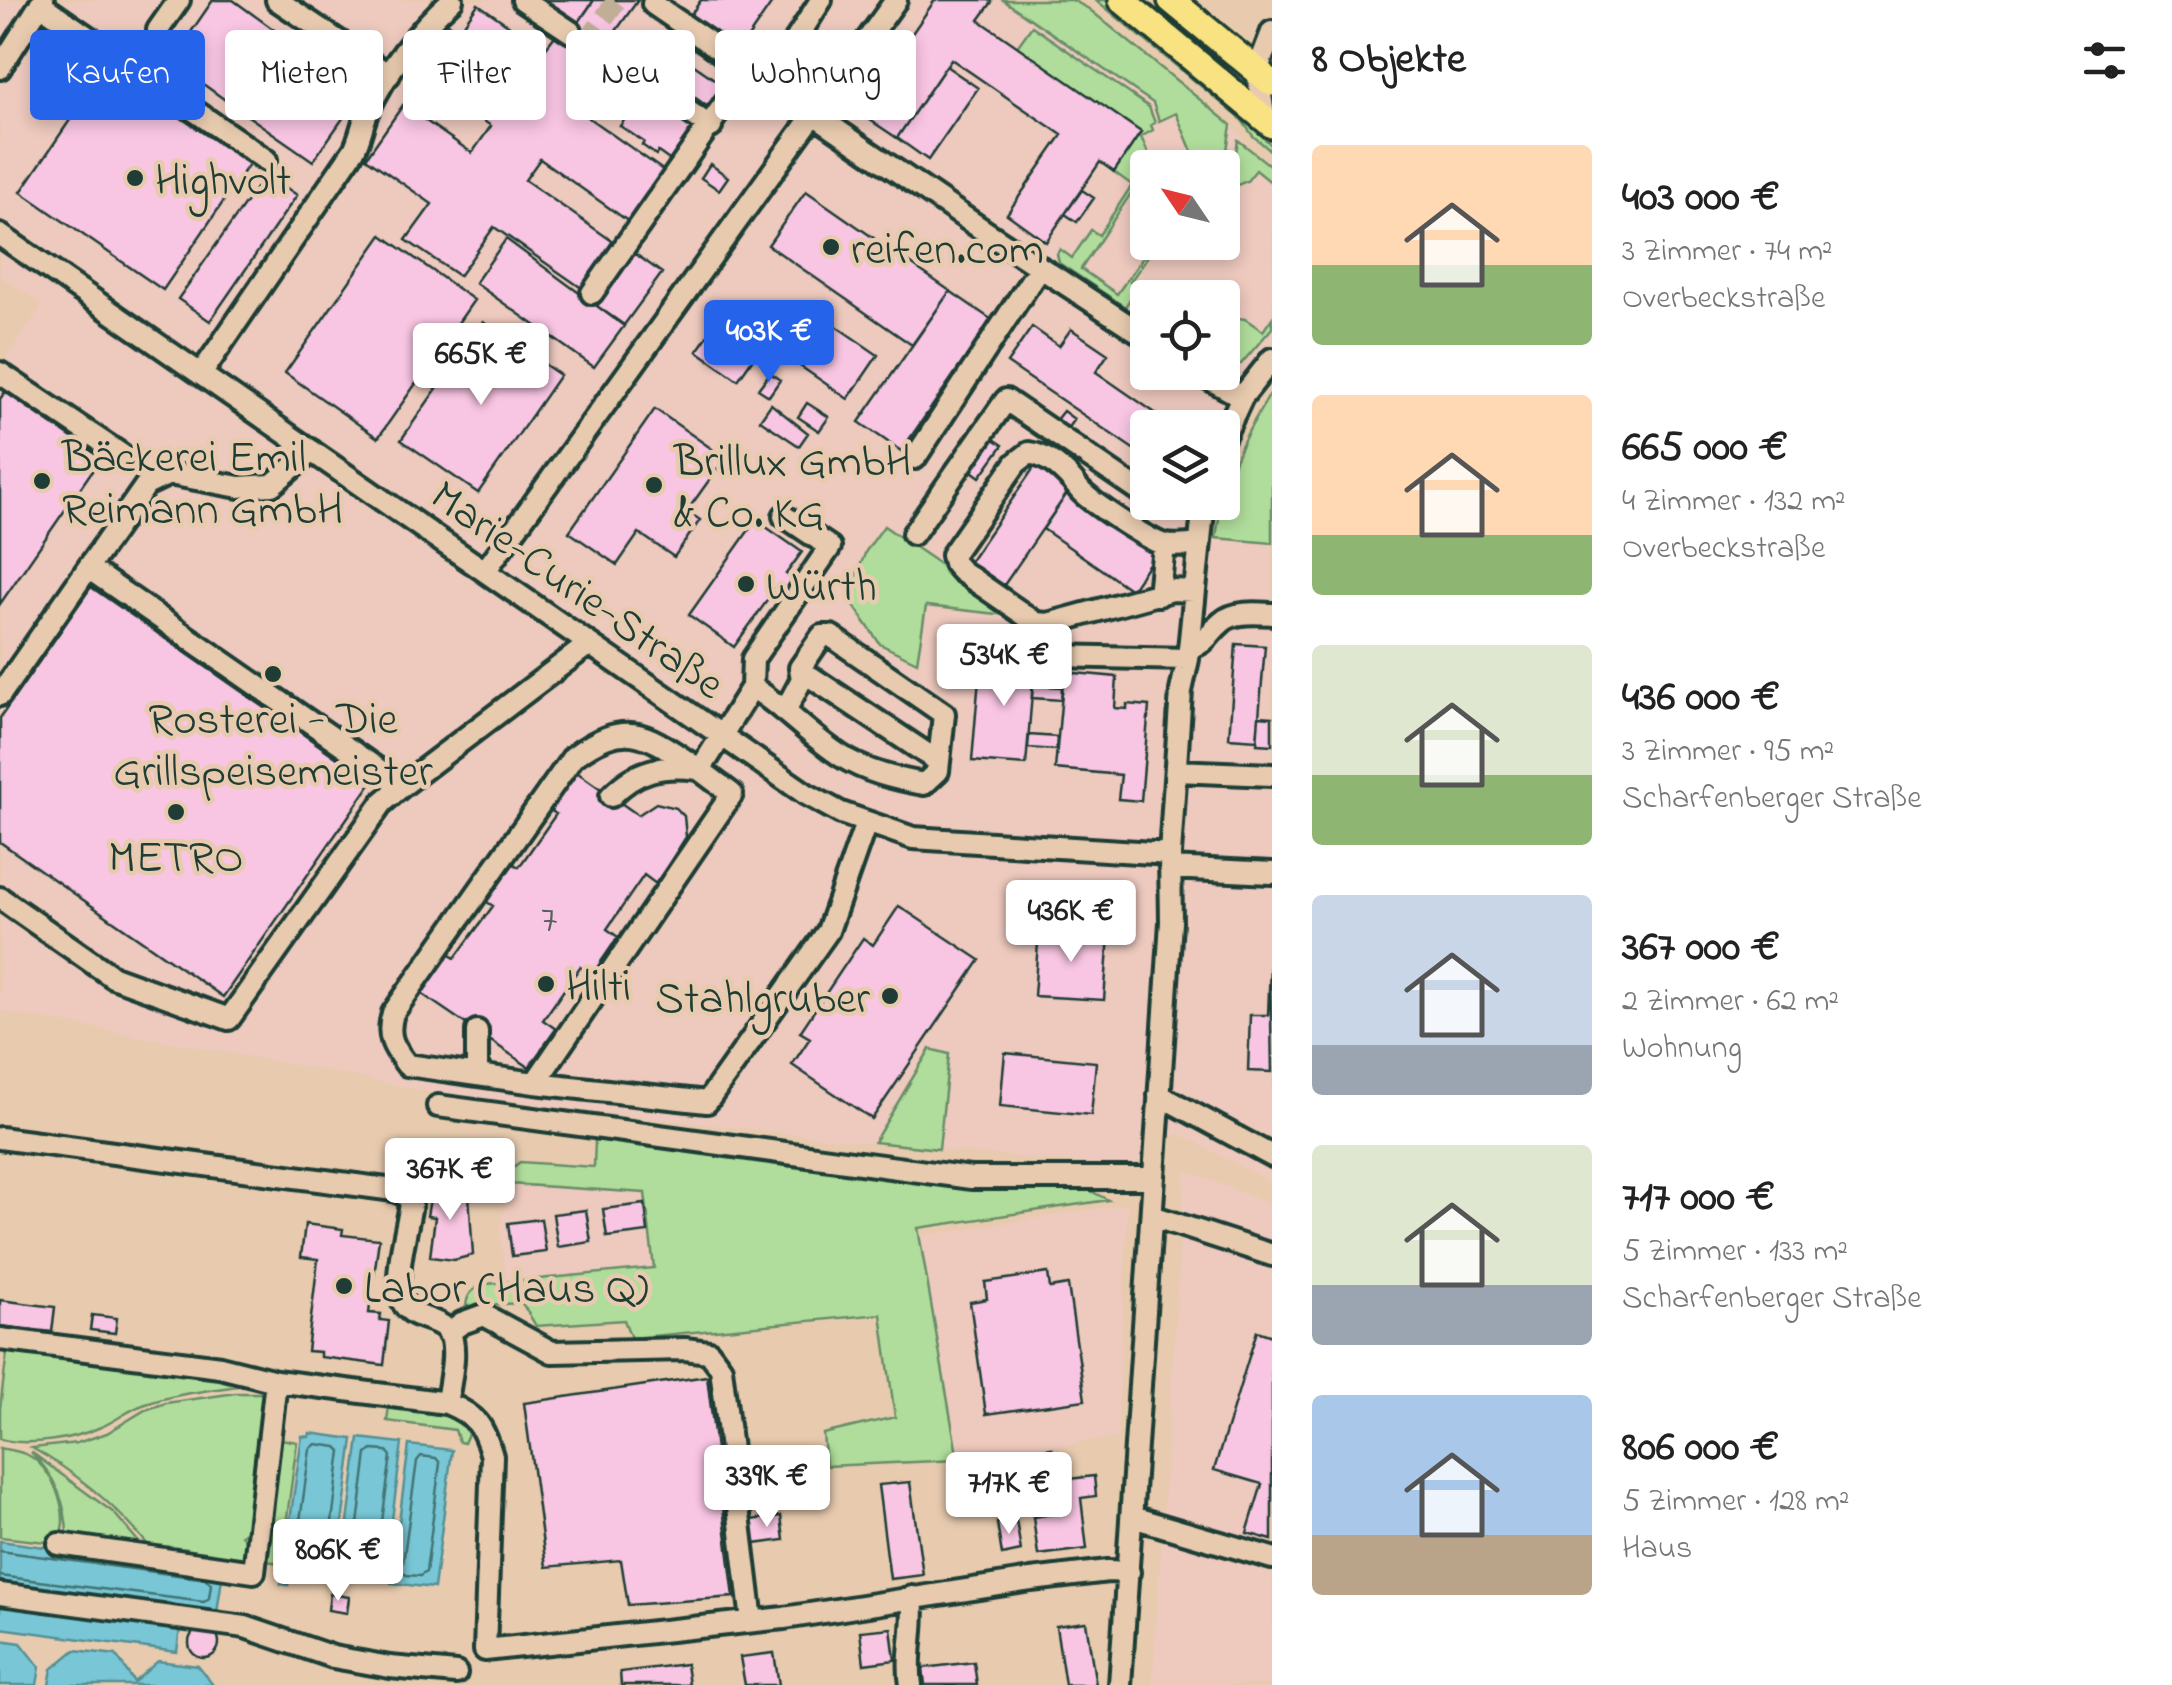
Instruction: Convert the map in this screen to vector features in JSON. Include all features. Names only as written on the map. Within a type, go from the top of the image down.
[{"type":"main road","points":[[1122,0],[1269,122]]},
{"type":"main road","points":[[1171,0],[1265,77]]},
{"type":"street","points":[[158,30],[179,0]]},
{"type":"street","points":[[277,0],[389,75]]},
{"type":"street","points":[[201,374],[354,150],[366,114],[389,75],[435,14],[452,0]]},
{"type":"street","points":[[523,0],[568,30]]},
{"type":"street","points":[[801,30],[820,0]]},
{"type":"street","points":[[874,30],[896,0]]},
{"type":"street","points":[[0,68],[42,2],[266,160]]},
{"type":"street","points":[[653,4],[715,47]]},
{"type":"street","points":[[1269,122],[1265,77],[1272,30]]},
{"type":"street","points":[[1233,51],[1253,46],[1272,30]]},
{"type":"street","points":[[695,116],[711,127]]},
{"type":"street","points":[[592,293],[716,120]]},
{"type":"street","points":[[485,571],[808,120]]},
{"type":"street","points":[[821,120],[1130,326]]},
{"type":"street","name":"Marie-Curie-Straße","points":[[0,235],[806,794],[866,823],[912,838],[1272,873]]},
{"type":"street","points":[[916,458],[1040,267]]},
{"type":"street","points":[[1236,410],[1242,397],[1270,365]]},
{"type":"street","points":[[0,373],[122,455]]},
{"type":"street","points":[[1229,390],[1242,397]]},
{"type":"street","points":[[912,534],[1006,400],[1130,486]]},
{"type":"street","points":[[0,695],[146,484],[169,474],[239,487],[272,484],[312,450]]},
{"type":"street","points":[[1194,591],[1172,590],[1048,624],[1036,623],[961,571],[952,555],[1016,463],[1028,452],[1053,464],[1075,481],[1080,491],[1145,537],[1164,545],[1198,544]]},
{"type":"street","points":[[700,770],[752,687],[753,658],[830,546],[784,516]]},
{"type":"street","points":[[1120,1685],[1171,922],[1170,861],[1181,691],[1189,653],[1201,520]]},
{"type":"street","points":[[1159,594],[1164,545]]},
{"type":"street","points":[[88,568],[402,786]]},
{"type":"street","points":[[1055,656],[1189,653],[1232,616],[1272,614]]},
{"type":"street","points":[[752,687],[786,709],[841,756],[890,778],[924,784],[938,771],[944,714],[831,636],[822,636],[800,668],[802,679],[786,709]]},
{"type":"street","points":[[0,898],[113,976],[229,1020],[383,802],[589,644]]},
{"type":"street","points":[[802,679],[811,677],[939,762]]},
{"type":"street","points":[[535,1083],[732,794],[664,746],[630,733],[613,734],[572,758],[393,1014],[390,1039],[407,1065],[476,1076],[535,1083],[707,1102],[828,931],[866,823]]},
{"type":"street","points":[[611,796],[624,782],[646,770],[676,766],[700,770]]},
{"type":"street","points":[[1176,772],[1272,775]]},
{"type":"street","points":[[476,1076],[477,1032]]},
{"type":"street","points":[[1158,1095],[1272,1156]]},
{"type":"street","points":[[438,1106],[970,1178],[1154,1178]]},
{"type":"street","points":[[0,1138],[394,1190],[406,1195],[410,1204],[399,1282],[402,1300],[409,1312],[444,1326],[452,1343],[447,1403]]},
{"type":"street","points":[[1152,1216],[1272,1255]]},
{"type":"street","points":[[448,1334],[462,1323],[484,1316],[552,1352],[709,1352],[722,1368],[752,1622]]},
{"type":"street","points":[[0,1339],[220,1367],[276,1381],[447,1403],[464,1410],[484,1427],[492,1456],[485,1650]]},
{"type":"street","points":[[59,1544],[254,1572],[276,1381]]},
{"type":"street","points":[[1132,1517],[1272,1558]]},
{"type":"street","points":[[0,1594],[245,1626],[333,1657],[454,1679],[485,1650],[752,1622],[1093,1573],[1129,1572]]},
{"type":"street","points":[[910,1685],[908,1652],[915,1619],[912,1598]]},
{"type":"shaded area","points":[[0,0],[1069,0],[1231,123],[1247,145],[1272,164],[1272,340],[1240,382],[1240,280],[1130,280],[1130,390],[1234,390],[1219,410],[1130,410],[1130,520],[1188,520],[1187,536],[1272,543],[1272,1184],[1179,1133],[1129,1168],[903,1146],[442,1095],[0,1011],[0,366],[43,305],[0,276]]},
{"type":"shaded area","points":[[1185,1170],[1272,1205],[1272,1685],[1152,1685]]},
{"type":"shaded area","points":[[510,1184],[646,1193],[654,1268],[506,1281],[500,1228]]},
{"type":"shaded area","points":[[1128,1204],[1117,1437],[958,1460],[919,1236]]},
{"type":"green space","points":[[1003,0],[1072,0],[1089,9],[1231,125],[1227,150],[1191,150],[1176,113],[1159,121],[1153,103]]},
{"type":"green space","points":[[1096,0],[1114,6],[1231,104],[1272,146],[1272,152],[1241,119]]},
{"type":"green space","points":[[1032,26],[1149,107],[1155,123],[1151,125],[1153,130],[1141,137],[1147,150],[1130,150],[1130,184],[1114,172],[1141,132],[1017,47]]},
{"type":"green space","points":[[1238,140],[1272,167],[1272,183],[1256,170],[1240,184],[1240,150],[1236,150]]},
{"type":"green space","points":[[1130,188],[1130,195],[1081,269],[1117,294],[1141,260],[1145,260],[1130,280],[1130,299],[1125,307],[1059,263],[1060,249],[1072,258],[1091,230],[1099,235]]},
{"type":"green space","points":[[1240,318],[1263,331],[1272,318],[1272,328],[1241,364]]},
{"type":"green space","points":[[1272,391],[1272,543],[1216,538],[1219,520],[1240,520],[1240,449]]},
{"type":"green space","points":[[884,526],[1032,627],[1032,635],[1015,632],[1015,616],[926,606],[917,662],[880,644],[848,597],[866,551]]},
{"type":"green space","points":[[930,1049],[949,1054],[939,1149],[874,1142]]},
{"type":"green space","points":[[595,1140],[1083,1187],[1108,1200],[918,1228],[958,1460],[826,1466],[823,1434],[895,1417],[881,1314],[631,1338],[624,1320],[536,1326],[522,1303],[466,1306],[472,1292],[486,1284],[654,1268],[645,1193],[510,1184],[512,1168],[520,1162],[594,1167]]},
{"type":"green space","points":[[33,1348],[241,1379],[237,1386],[177,1395],[143,1405],[78,1435],[38,1442],[0,1439],[7,1352],[21,1354]]},
{"type":"green space","points":[[236,1393],[270,1393],[249,1529],[241,1535],[248,1542],[243,1564],[189,1557],[187,1549],[173,1548],[169,1555],[154,1552],[98,1494],[32,1448],[77,1443],[107,1433],[145,1410],[166,1403]]},
{"type":"green space","points":[[389,1406],[461,1419],[468,1434],[464,1443],[459,1442],[455,1430],[387,1421]]},
{"type":"green space","points":[[276,1438],[297,1442],[281,1563],[266,1561],[260,1555]]},
{"type":"green space","points":[[0,1448],[34,1459],[51,1479],[63,1513],[55,1543],[0,1537]]},
{"type":"green space","points":[[31,1452],[114,1513],[143,1547],[67,1537],[58,1491]]},
{"type":"water","points":[[310,1433],[353,1439],[335,1577],[291,1571],[288,1585],[281,1584],[302,1436],[309,1437]]},
{"type":"water","points":[[359,1438],[402,1443],[384,1581],[341,1576]]},
{"type":"water","points":[[409,1445],[452,1450],[434,1588],[391,1583]]},
{"type":"water","points":[[0,1541],[223,1571],[217,1613],[0,1585]]},
{"type":"water","points":[[0,1603],[180,1627],[177,1652],[0,1628]]},
{"type":"water","points":[[0,1640],[21,1643],[40,1667],[37,1685],[0,1685]]},
{"type":"water","points":[[75,1650],[116,1655],[134,1682],[158,1661],[198,1666],[213,1685],[49,1685],[52,1669]]},
{"type":"building","points":[[213,0],[233,0],[274,30],[225,30],[225,100],[205,85],[205,30],[192,30]]},
{"type":"building","points":[[540,0],[594,0],[577,25]]},
{"type":"building","points":[[594,0],[638,0],[617,30],[573,30]]},
{"type":"building","points":[[701,0],[774,0],[753,30],[715,30],[715,64],[695,50],[695,30],[680,30]]},
{"type":"building","points":[[935,0],[989,0],[992,2],[979,20],[1141,132],[1114,172],[1100,162],[1046,242],[1007,214],[1062,135],[951,59],[916,110],[914,30]]},
{"type":"building","points":[[478,4],[515,30],[460,30]]},
{"type":"building","points":[[441,18],[458,30],[433,30]]},
{"type":"building","points":[[558,32],[566,38],[566,120],[592,120],[667,173],[632,224],[540,159],[525,180],[615,243],[583,289],[494,227],[459,276],[406,240],[432,204],[366,158],[403,105],[403,120],[425,120],[472,153],[491,126],[483,120],[546,120],[546,47]]},
{"type":"building","points":[[695,66],[715,79],[715,97],[708,107],[695,98]]},
{"type":"building","points":[[946,66],[978,88],[928,160],[897,138],[909,120],[916,120],[916,110]]},
{"type":"building","name":"Highvolt","points":[[70,120],[184,120],[249,164],[163,290],[21,192]]},
{"type":"building","points":[[254,120],[342,120],[313,161]]},
{"type":"building","points":[[624,120],[686,120],[697,127],[672,162],[658,152],[656,155],[620,126]]},
{"type":"building","points":[[870,120],[909,120],[897,138]]},
{"type":"building","points":[[710,164],[728,177],[719,190],[701,178]]},
{"type":"building","points":[[266,174],[297,195],[210,321],[178,299]]},
{"type":"building","points":[[1082,190],[1094,198],[1077,222],[1065,214]]},
{"type":"building","points":[[806,191],[950,291],[912,345],[768,245]]},
{"type":"building","name":"Highvolt","points":[[382,235],[474,300],[378,438],[285,373]]},
{"type":"building","points":[[506,239],[624,326],[594,367],[475,283]]},
{"type":"building","points":[[634,253],[662,273],[624,325],[597,306]]},
{"type":"building","points":[[950,291],[992,320],[901,451],[859,422]]},
{"type":"building","points":[[729,305],[770,334],[738,380],[697,351]]},
{"type":"building","points":[[827,320],[878,355],[848,399],[797,364]]},
{"type":"building","points":[[483,322],[560,375],[478,493],[401,440]]},
{"type":"building","points":[[1032,327],[1059,346],[1071,329],[1108,354],[1096,372],[1151,410],[1130,410],[1130,447],[1007,363]]},
{"type":"building","points":[[770,373],[780,380],[769,396],[758,389]]},
{"type":"building","name":"Bäckerei Emil Reimann GmbH","points":[[5,392],[101,458],[0,604],[0,399]]},
{"type":"building","points":[[807,403],[829,417],[819,431],[798,417]]},
{"type":"building","points":[[771,404],[808,433],[799,446],[760,420]]},
{"type":"building","name":"Brillux GmbH & Co. KG","points":[[655,409],[725,458],[687,511],[700,520],[674,557],[639,533],[617,565],[569,532]]},
{"type":"building","points":[[1063,411],[1074,419],[1067,429],[1055,421]]},
{"type":"building","points":[[991,437],[1003,445],[980,477],[969,469]]},
{"type":"building","points":[[1035,466],[1070,489],[1002,588],[968,564]]},
{"type":"building","points":[[1070,489],[1158,550],[1131,590],[1043,529]]},
{"type":"building","points":[[756,520],[802,552],[786,574],[796,580],[786,594],[776,588],[734,647],[689,615]]},
{"type":"building","name":"METRO","points":[[91,587],[372,782],[223,997],[0,842],[0,718]]},
{"type":"building","points":[[1236,644],[1265,646],[1257,740],[1229,738]]},
{"type":"building","points":[[981,654],[1035,658],[1026,765],[972,761]]},
{"type":"building","points":[[1064,672],[1117,677],[1115,708],[1127,709],[1127,704],[1149,706],[1141,801],[1118,799],[1121,775],[1055,769]]},
{"type":"building","points":[[1033,685],[1062,687],[1061,700],[1032,698]]},
{"type":"building","points":[[1259,716],[1272,717],[1272,745],[1257,744]]},
{"type":"building","points":[[1029,735],[1057,737],[1056,750],[1028,748]]},
{"type":"building","points":[[571,768],[638,815],[656,803],[676,808],[684,816],[686,837],[656,884],[644,875],[607,929],[618,937],[592,975],[580,967],[543,1020],[556,1029],[529,1067],[416,990],[443,951],[455,958],[493,906],[481,898],[507,860],[519,867],[556,814],[544,806]]},
{"type":"building","name":"Stahlgruber","points":[[899,906],[980,960],[872,1119],[792,1065],[810,1038],[800,1032],[863,938],[873,945]]},
{"type":"building","points":[[1039,929],[1109,935],[1104,1000],[1034,996]]},
{"type":"building","points":[[1270,966],[1272,1072],[1248,1071],[1250,1015],[1268,1015]]},
{"type":"building","points":[[1005,1053],[1096,1062],[1091,1115],[1000,1106]]},
{"type":"building","points":[[433,1182],[461,1188],[460,1196],[469,1195],[473,1255],[454,1260],[430,1257],[435,1217],[427,1216]]},
{"type":"building","points":[[645,1204],[648,1232],[607,1237],[603,1209]]},
{"type":"building","points":[[586,1210],[591,1242],[558,1247],[553,1214]]},
{"type":"building","points":[[541,1219],[546,1252],[512,1256],[508,1223]]},
{"type":"building","name":"Labor (Haus Q)","points":[[305,1224],[343,1229],[342,1235],[379,1239],[369,1313],[381,1314],[380,1320],[389,1321],[384,1365],[320,1357],[320,1352],[307,1351],[318,1259],[301,1257]]},
{"type":"building","points":[[1048,1273],[1050,1288],[1068,1285],[1085,1400],[986,1414],[970,1302],[987,1299],[985,1282]]},
{"type":"building","points":[[0,1300],[55,1307],[52,1332],[0,1326]]},
{"type":"building","points":[[92,1315],[117,1318],[115,1333],[90,1330]]},
{"type":"building","points":[[1257,1331],[1272,1336],[1272,1540],[1247,1533],[1262,1484],[1214,1470]]},
{"type":"building","points":[[707,1376],[734,1597],[628,1605],[621,1560],[546,1567],[524,1403]]},
{"type":"building","points":[[1052,1448],[1054,1463],[990,1473],[988,1457]]},
{"type":"building","points":[[1094,1476],[1096,1496],[1081,1498],[1087,1549],[1038,1555],[1033,1517],[1065,1512],[1061,1480]]},
{"type":"building","points":[[910,1482],[923,1575],[890,1579],[878,1485]]},
{"type":"building","points":[[781,1516],[784,1540],[754,1544],[750,1520]]},
{"type":"building","points":[[1016,1520],[1021,1551],[1002,1555],[997,1523]]},
{"type":"building","points":[[330,1594],[349,1597],[347,1613],[328,1610]]},
{"type":"building","points":[[1086,1622],[1096,1685],[1065,1685],[1056,1626]]},
{"type":"building","points":[[204,1628],[218,1637],[219,1643],[210,1657],[204,1658],[190,1649],[189,1643],[198,1629]]},
{"type":"building","points":[[891,1628],[895,1660],[864,1664],[860,1631]]},
{"type":"building","points":[[774,1653],[779,1685],[745,1685],[740,1657]]},
{"type":"building","points":[[974,1662],[977,1685],[925,1685],[923,1668]]},
{"type":"building","points":[[686,1664],[689,1685],[621,1685],[620,1672]]},
{"type":"tunnel","points":[[596,30],[617,0]]},
{"type":"place","name":"Highvolt","points":[[135,178]]},
{"type":"place","name":"reifen.com","points":[[831,247]]},
{"type":"place","name":"Bäckerei Emil Reimann GmbH","points":[[42,481]]},
{"type":"place","name":"Brillux GmbH & Co. KG","points":[[654,485]]},
{"type":"place","name":"Würth","points":[[746,584]]},
{"type":"place","name":"Rosterei - Die Grillspeisemeister","points":[[273,674]]},
{"type":"place","name":"METRO","points":[[176,812]]},
{"type":"place","name":"Hilti","points":[[546,984]]},
{"type":"place","name":"Stahlgruber","points":[[890,996]]},
{"type":"place","name":"Labor (Haus Q)","points":[[344,1286]]}]
